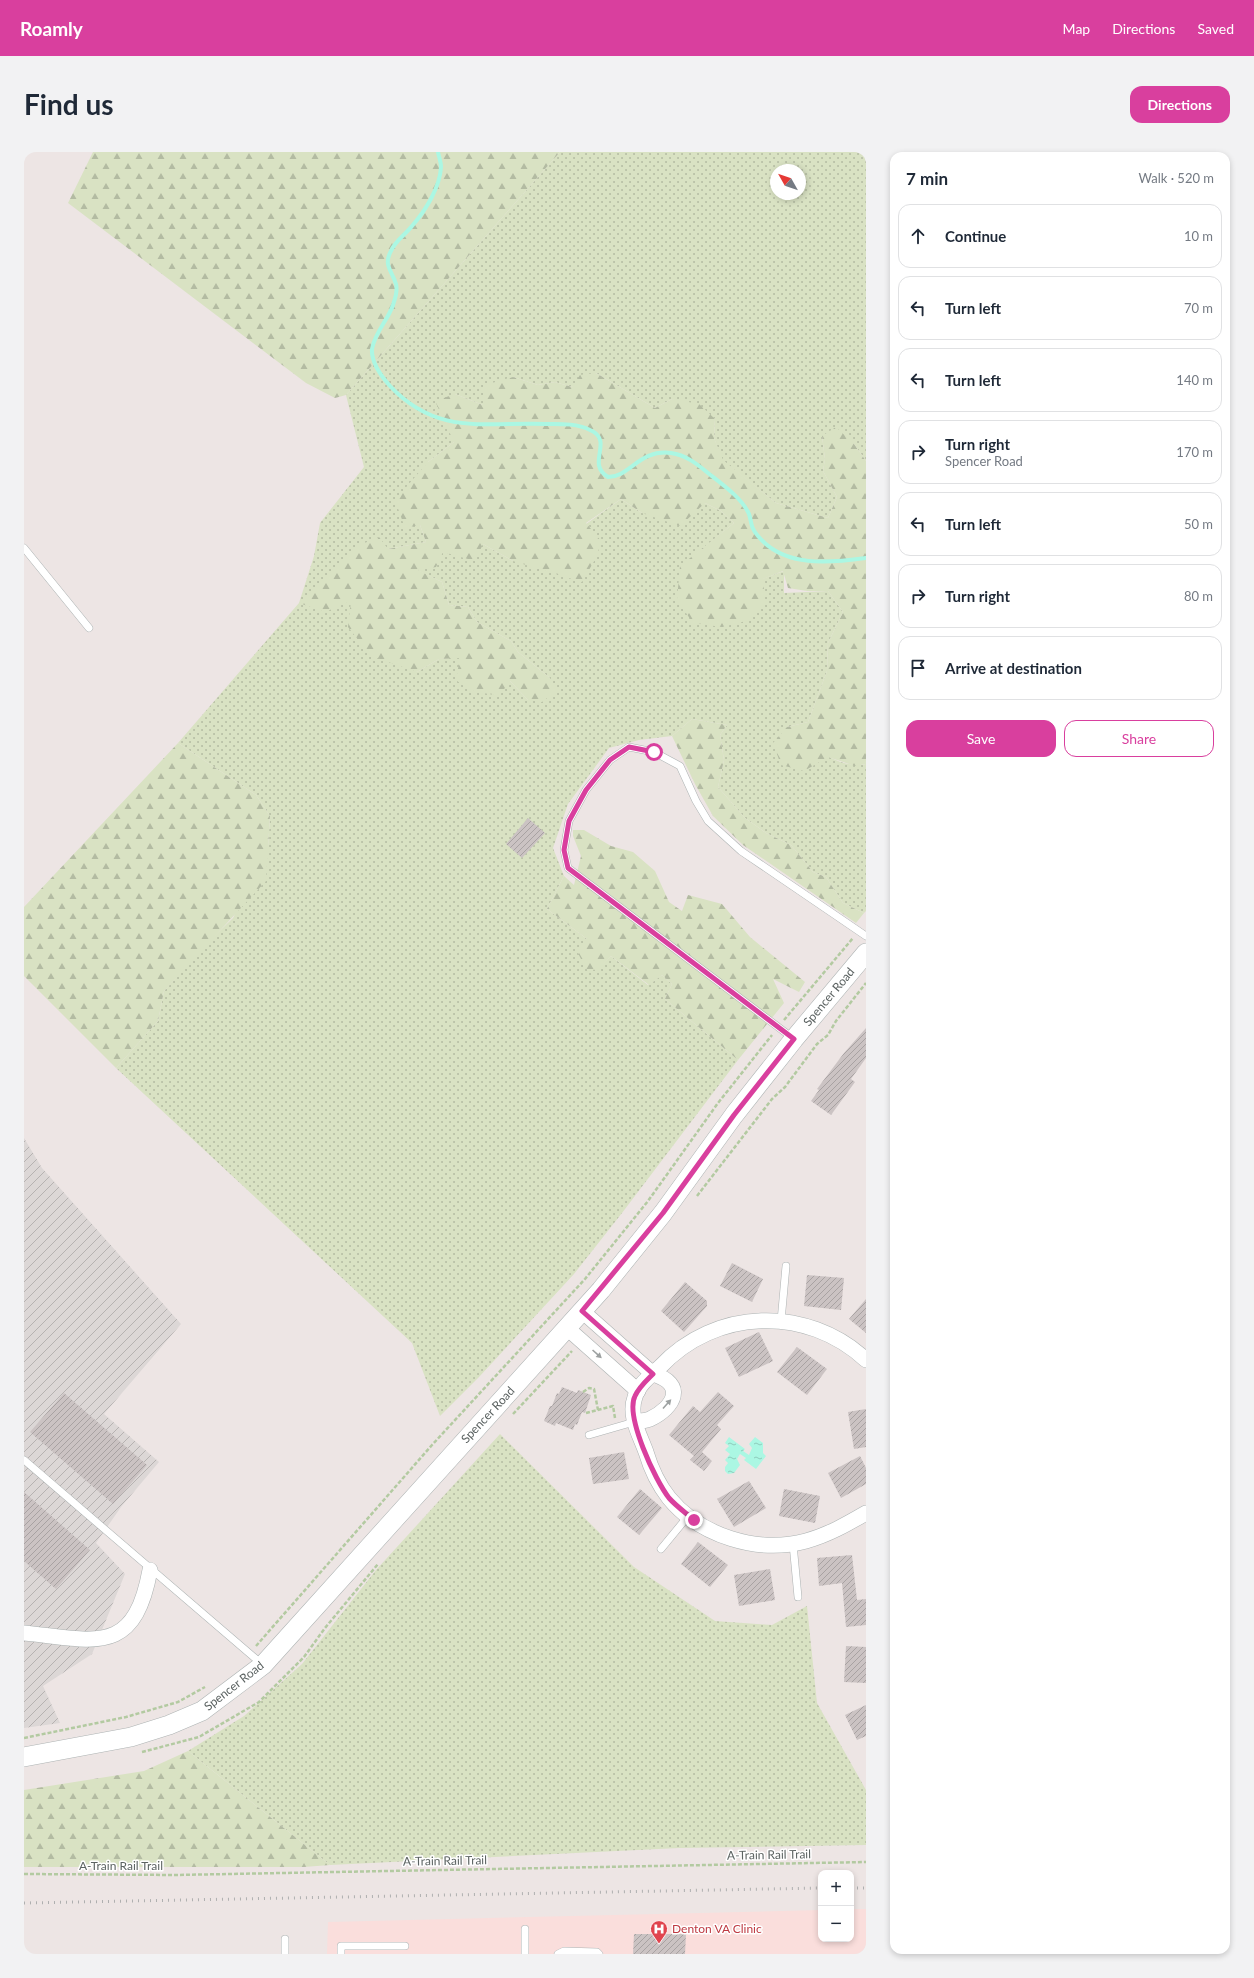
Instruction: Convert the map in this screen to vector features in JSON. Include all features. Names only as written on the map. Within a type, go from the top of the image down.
[{"type":"street","name":"Spencer Road","points":[[24,1757],[131,1737],[169,1725],[202,1711],[256,1659],[582,1311],[663,1213],[734,1115],[794,1039],[866,953]]},
{"type":"street","points":[[582,1311],[653,1374],[663,1377],[672,1385],[674,1393],[672,1400],[664,1408],[649,1419],[634,1422]]},
{"type":"street","points":[[866,1360],[844,1343],[814,1328],[781,1321],[755,1320],[712,1332],[676,1351],[653,1374],[635,1396],[634,1422],[654,1476],[670,1498],[689,1515],[711,1530],[736,1541],[763,1544],[793,1544],[822,1536],[866,1513]]},
{"type":"street","points":[[567,1328],[638,1391]]},
{"type":"street","points":[[24,1633],[98,1639],[113,1636],[130,1624],[145,1596],[150,1570]]},
{"type":"lane","points":[[24,548],[89,628]]},
{"type":"lane","points":[[794,1039],[568,868],[564,850],[569,821],[586,790],[610,760],[629,747],[654,752],[680,766],[696,801],[708,821],[742,851],[866,936]]},
{"type":"lane","points":[[781,1321],[786,1266]]},
{"type":"lane","points":[[589,1435],[634,1422]]},
{"type":"lane","points":[[24,1460],[150,1570],[256,1659]]},
{"type":"lane","points":[[661,1549],[689,1515]]},
{"type":"lane","points":[[793,1544],[798,1597]]},
{"type":"lane","points":[[524,1929],[525,1954]]},
{"type":"lane","points":[[285,1939],[285,1954]]},
{"type":"lane","points":[[341,1954],[341,1946],[405,1946]]},
{"type":"lane","points":[[558,1954],[564,1951],[597,1952],[599,1954]]},
{"type":"path","points":[[256,1659],[427,1451],[585,1279],[648,1201],[718,1103],[778,1027],[858,931]]},
{"type":"path","points":[[583,1392],[589,1388],[594,1389],[598,1410]]},
{"type":"path","points":[[586,1413],[613,1406],[618,1427]]},
{"type":"path","points":[[24,1738],[134,1715],[178,1702],[212,1683]]},
{"type":"path","name":"A-Train Rail Trail","points":[[24,1874],[184,1875],[866,1862]]},
{"type":"shaded area","points":[[24,1138],[42,1168],[181,1324],[104,1414],[159,1462],[121,1507],[96,1543],[125,1574],[92,1654],[43,1686],[60,1723],[24,1728]]},
{"type":"shaded area","points":[[854,1909],[866,1909],[866,1954],[327,1954],[328,1922],[818,1910],[818,1942],[854,1942]]},
{"type":"green space","points":[[93,152],[560,152],[346,395],[335,398],[306,383],[68,203]]},
{"type":"green space","points":[[560,152],[866,152],[866,461],[854,444],[822,436],[825,459],[823,471],[837,497],[828,518],[776,503],[722,460],[714,438],[715,419],[672,399],[655,408],[596,373],[572,387],[555,382],[538,385],[513,377],[483,405],[455,394],[454,442],[428,462],[420,525],[426,542],[388,549],[351,601],[417,672],[439,659],[460,657],[510,681],[528,700],[550,678],[518,652],[511,641],[477,622],[468,607],[449,605],[442,582],[417,570],[443,552],[483,544],[513,561],[586,524],[621,499],[642,513],[705,503],[721,511],[734,523],[680,567],[762,579],[784,571],[784,593],[828,591],[843,612],[828,643],[827,671],[808,722],[787,727],[824,754],[834,759],[855,765],[866,764],[866,911],[864,913],[843,903],[826,877],[813,872],[791,845],[766,833],[745,818],[718,787],[724,760],[720,735],[727,725],[692,719],[672,736],[639,740],[609,748],[568,804],[553,848],[564,876],[547,909],[587,939],[597,969],[611,956],[648,985],[662,975],[672,984],[665,999],[738,1060],[574,1274],[479,1377],[440,1416],[412,1343],[116,1068],[158,1021],[164,991],[206,944],[233,918],[268,847],[270,816],[256,795],[178,743],[299,603],[314,556],[320,523],[364,467],[346,395]]},
{"type":"green space","points":[[596,373],[655,408],[672,399],[699,404],[715,419],[714,438],[723,460],[776,503],[828,518],[837,497],[823,471],[825,459],[822,436],[836,427],[854,444],[866,461],[866,764],[855,766],[828,757],[804,771],[781,765],[773,743],[787,727],[808,722],[827,671],[828,643],[843,612],[828,591],[807,591],[788,588],[783,571],[763,579],[765,602],[746,621],[722,627],[693,623],[677,600],[680,566],[734,523],[721,511],[705,503],[680,526],[642,513],[621,499],[586,523],[601,541],[597,556],[582,582],[513,561],[483,544],[475,561],[443,552],[436,567],[418,570],[442,582],[449,605],[468,607],[477,622],[511,641],[518,652],[550,678],[556,691],[542,702],[528,700],[510,681],[499,696],[469,690],[456,680],[460,658],[439,659],[417,672],[371,656],[348,627],[351,601],[325,612],[299,603],[355,547],[379,537],[388,549],[426,542],[420,525],[405,528],[395,500],[428,462],[454,442],[435,401],[455,394],[483,405],[485,385],[513,377],[538,385],[555,382],[572,387],[580,375]]},
{"type":"green space","points":[[692,719],[727,725],[720,735],[724,760],[718,787],[745,818],[766,833],[791,845],[813,872],[826,877],[843,903],[864,913],[856,923],[743,845],[713,816],[695,784],[672,736]]},
{"type":"green space","points":[[178,743],[256,795],[270,816],[266,881],[164,991],[158,1021],[116,1068],[24,976],[24,907]]},
{"type":"green space","points":[[573,830],[584,830],[611,846],[633,852],[655,871],[669,902],[682,911],[688,895],[722,904],[750,937],[805,982],[799,992],[773,979],[784,1003],[738,1060],[665,999],[672,984],[662,975],[649,985],[611,956],[597,970],[586,969],[578,953],[587,939],[547,909],[564,876],[574,885],[581,856],[573,836]]},
{"type":"green space","points":[[500,1434],[634,1567],[715,1621],[772,1625],[807,1606],[817,1703],[866,1790],[866,1845],[679,1848],[330,1865],[188,1751],[244,1716],[302,1664],[376,1570]]},
{"type":"green space","points":[[188,1751],[330,1865],[304,1867],[24,1867],[24,1790],[144,1771]]},
{"type":"water","points":[[729,1437],[745,1449],[743,1451],[749,1455],[752,1448],[749,1444],[755,1437],[763,1443],[763,1453],[766,1456],[756,1469],[744,1460],[746,1458],[740,1454],[737,1459],[740,1465],[734,1473],[728,1474],[725,1471],[725,1467],[728,1463],[725,1460],[730,1454],[725,1450],[729,1446],[725,1443]]},
{"type":"building","points":[[528,818],[545,833],[522,858],[506,844]]},
{"type":"building","points":[[866,1028],[866,1058],[851,1079],[855,1082],[831,1115],[811,1101],[819,1090],[817,1089],[844,1053]]},
{"type":"building","points":[[732,1263],[763,1279],[752,1302],[720,1286]]},
{"type":"building","points":[[807,1275],[844,1278],[841,1310],[804,1306]]},
{"type":"building","points":[[685,1282],[707,1301],[707,1306],[684,1332],[661,1311]]},
{"type":"building","points":[[866,1299],[866,1333],[849,1319]]},
{"type":"building","points":[[759,1332],[773,1361],[739,1377],[725,1348]]},
{"type":"building","points":[[797,1347],[827,1369],[807,1395],[777,1372]]},
{"type":"building","points":[[562,1387],[577,1393],[578,1390],[591,1395],[585,1413],[582,1412],[577,1425],[575,1424],[573,1430],[556,1423],[555,1426],[544,1421],[550,1406],[552,1406],[557,1393],[559,1394]]},
{"type":"building","points":[[718,1392],[734,1406],[717,1425],[721,1429],[702,1452],[712,1461],[704,1471],[690,1460],[694,1456],[669,1435],[693,1406],[700,1412]]},
{"type":"building","points":[[64,1393],[147,1465],[113,1504],[30,1432]]},
{"type":"building","points":[[866,1409],[866,1447],[854,1449],[848,1412]]},
{"type":"building","points":[[624,1452],[629,1479],[593,1484],[589,1458]]},
{"type":"building","points":[[860,1456],[866,1468],[866,1484],[841,1498],[828,1473]]},
{"type":"building","points":[[749,1481],[766,1508],[734,1527],[717,1499]]},
{"type":"building","points":[[640,1489],[662,1508],[639,1535],[617,1517]]},
{"type":"building","points":[[784,1489],[820,1496],[815,1523],[779,1516]]},
{"type":"building","points":[[24,1492],[90,1550],[56,1589],[24,1561]]},
{"type":"building","points":[[698,1542],[728,1565],[710,1587],[681,1564]]},
{"type":"building","points":[[852,1555],[857,1600],[866,1599],[866,1625],[846,1627],[842,1583],[819,1586],[817,1558]]},
{"type":"building","points":[[770,1569],[775,1600],[739,1606],[734,1575]]},
{"type":"building","points":[[846,1646],[866,1647],[866,1683],[844,1682]]},
{"type":"building","points":[[866,1705],[866,1736],[857,1740],[845,1715]]},
{"type":"building","name":"Denton VA Clinic","points":[[634,1934],[686,1934],[685,1954],[633,1954]]},
{"type":"waterway","points":[[438,152],[441,167],[435,190],[422,213],[410,229],[393,247],[388,260],[389,268],[396,284],[396,295],[391,310],[376,337],[372,354],[380,374],[390,386],[408,402],[425,413],[462,423],[562,424],[574,425],[590,430],[597,435],[600,440],[601,446],[599,465],[608,477],[623,473],[651,455],[671,453],[682,456],[700,466],[737,497],[746,508],[755,533],[769,546],[781,554],[808,561],[823,562],[866,558]]},
{"type":"railway","points":[[24,1903],[818,1888]]},
{"type":"railway","points":[[854,1888],[866,1888]]},
{"type":"place","name":"Denton VA Clinic","points":[[659,1944]]},
{"type":"route","points":[[654,752],[629,747],[610,760],[586,790],[569,821],[564,850],[568,868],[679,950],[794,1039],[734,1115],[663,1213],[601,1290],[582,1311],[653,1374],[643,1384],[635,1396],[633,1410],[634,1422],[642,1440],[654,1476],[670,1498],[694,1520]]}]
